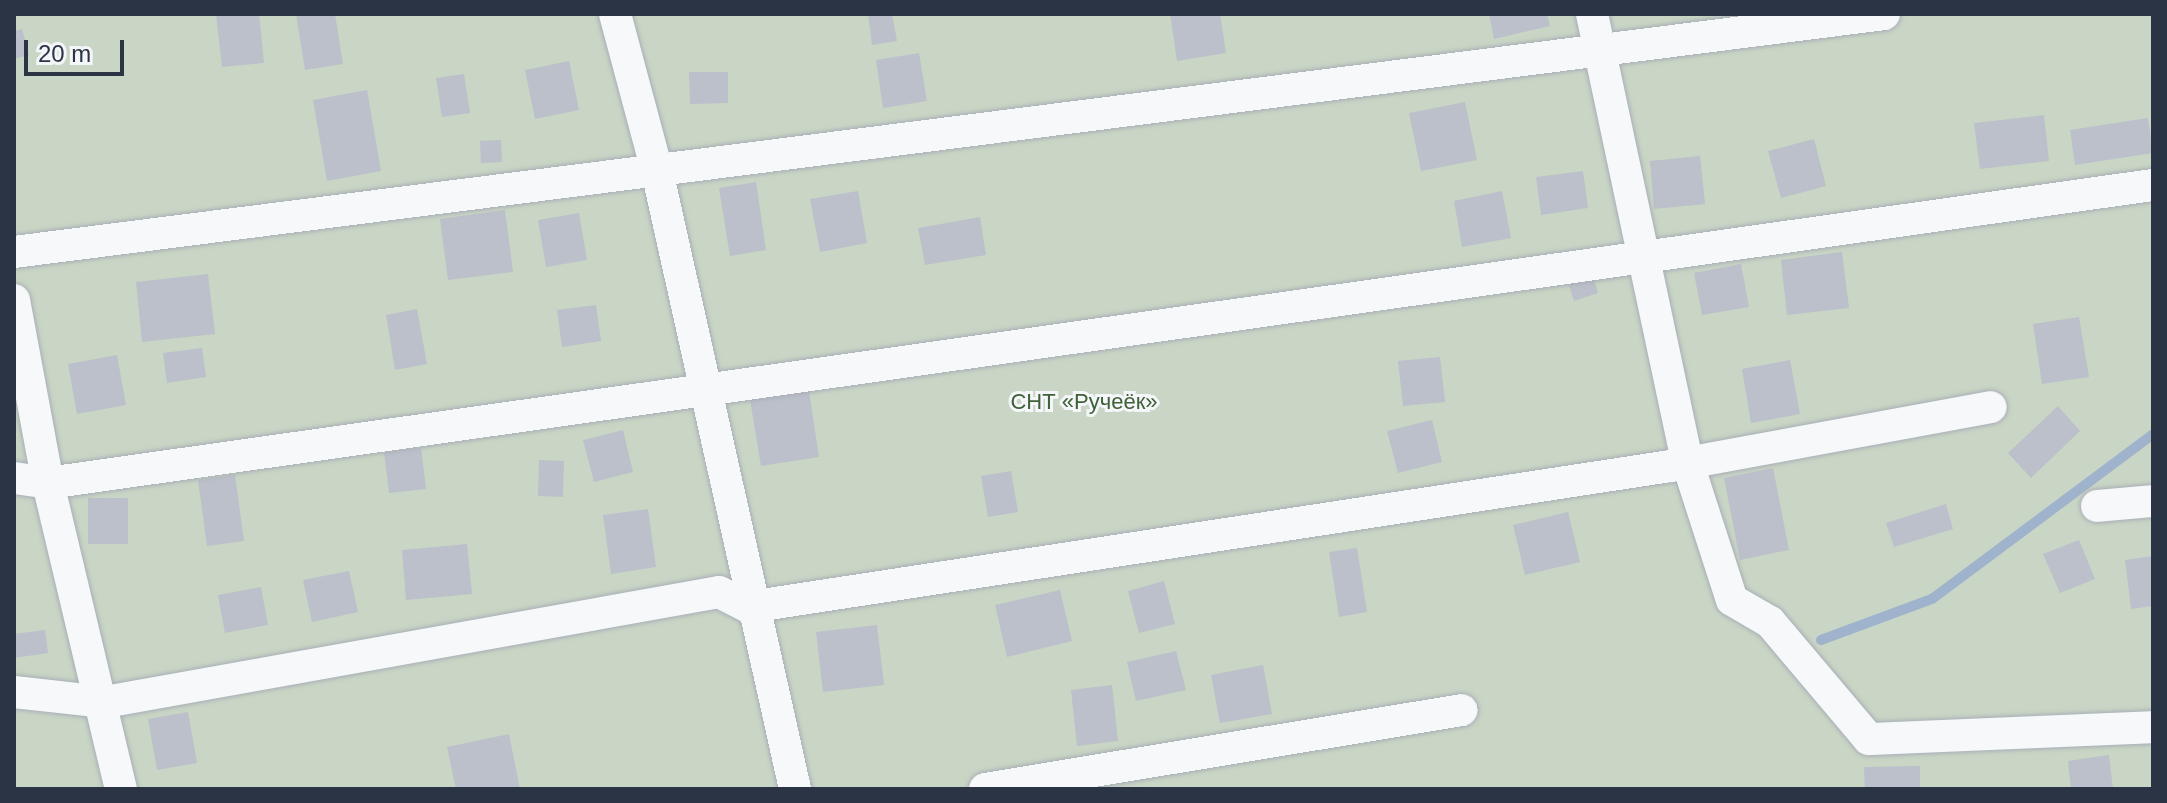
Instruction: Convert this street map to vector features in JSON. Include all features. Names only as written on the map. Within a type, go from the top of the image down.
[{"type":"lane","points":[[615,14],[657,171],[749,607],[795,789]]},
{"type":"lane","points":[[1592,14],[1648,259],[1686,458],[1732,600],[1770,622],[1869,739],[2153,727]]},
{"type":"lane","points":[[14,252],[1603,55],[1884,14]]},
{"type":"lane","points":[[14,478],[48,483],[700,385],[1648,259],[2153,185]]},
{"type":"lane","points":[[14,300],[48,483],[105,702],[121,789]]},
{"type":"lane","points":[[14,692],[105,702],[719,592],[749,607],[1991,407]]},
{"type":"lane","points":[[2097,506],[2153,501]]},
{"type":"lane","points":[[985,789],[1461,710]]},
{"type":"green space","name":"СНТ «Ручеёк»","points":[[14,14],[2153,14],[2153,789],[14,789]]},
{"type":"building","points":[[216,14],[259,14],[264,63],[222,67]]},
{"type":"building","points":[[296,14],[335,14],[343,64],[305,70]]},
{"type":"building","points":[[868,14],[892,14],[897,41],[872,45]]},
{"type":"building","points":[[1170,14],[1220,14],[1226,53],[1177,61]]},
{"type":"building","points":[[1489,14],[1547,14],[1550,26],[1494,39]]},
{"type":"building","points":[[22,29],[29,55],[14,59],[14,31]]},
{"type":"building","points":[[919,53],[927,101],[883,108],[876,60]]},
{"type":"building","points":[[569,61],[579,110],[535,119],[525,70]]},
{"type":"building","points":[[689,72],[728,72],[728,103],[690,104]]},
{"type":"building","points":[[464,74],[470,113],[442,117],[436,78]]},
{"type":"building","points":[[367,90],[381,171],[327,181],[313,100]]},
{"type":"building","points":[[1465,102],[1477,160],[1421,171],[1409,113]]},
{"type":"building","points":[[2044,115],[2049,161],[1980,169],[1974,123]]},
{"type":"building","points":[[2148,118],[2153,153],[2075,165],[2070,130]]},
{"type":"building","points":[[1814,139],[1826,186],[1781,198],[1768,151]]},
{"type":"building","points":[[501,140],[502,162],[481,163],[480,141]]},
{"type":"building","points":[[1700,156],[1705,204],[1654,209],[1650,161]]},
{"type":"building","points":[[1583,171],[1588,208],[1541,215],[1536,177]]},
{"type":"building","points":[[756,182],[766,250],[730,256],[719,188]]},
{"type":"building","points":[[858,191],[867,243],[820,252],[810,199]]},
{"type":"building","points":[[1502,191],[1511,238],[1462,247],[1454,201]]},
{"type":"building","points":[[505,210],[513,272],[448,280],[440,219]]},
{"type":"building","points":[[579,213],[587,260],[546,267],[538,220]]},
{"type":"building","points":[[980,217],[986,255],[925,265],[918,228]]},
{"type":"building","points":[[1842,252],[1849,308],[1787,315],[1781,260]]},
{"type":"building","points":[[1741,264],[1749,307],[1702,315],[1694,273]]},
{"type":"building","points":[[208,274],[215,334],[142,342],[136,282]]},
{"type":"building","points":[[1593,276],[1598,293],[1574,301],[1568,283]]},
{"type":"building","points":[[596,305],[601,341],[562,347],[557,310]]},
{"type":"building","points":[[417,309],[427,364],[395,370],[386,315]]},
{"type":"building","points":[[2079,317],[2089,377],[2042,384],[2033,324]]},
{"type":"building","points":[[202,348],[206,377],[167,383],[163,353]]},
{"type":"building","points":[[117,355],[126,405],[77,414],[68,364]]},
{"type":"building","points":[[1440,357],[1445,402],[1403,406],[1398,361]]},
{"type":"building","points":[[1790,360],[1800,414],[1751,423],[1742,369]]},
{"type":"building","points":[[809,391],[819,457],[761,466],[750,400]]},
{"type":"building","points":[[2058,406],[2080,431],[2031,478],[2008,453]]},
{"type":"building","points":[[1432,420],[1442,462],[1398,473],[1387,431]]},
{"type":"building","points":[[623,430],[633,472],[594,482],[583,440]]},
{"type":"building","points":[[421,448],[426,489],[389,493],[384,452]]},
{"type":"building","points":[[539,460],[564,461],[563,497],[538,496]]},
{"type":"building","points":[[1773,468],[1789,550],[1740,560],[1724,478]]},
{"type":"building","points":[[1011,471],[1018,512],[988,517],[981,476]]},
{"type":"building","points":[[235,475],[244,541],[207,546],[198,480]]},
{"type":"building","points":[[88,498],[128,498],[128,544],[88,544]]},
{"type":"building","points":[[1946,504],[1953,529],[1894,547],[1886,523]]},
{"type":"building","points":[[648,509],[656,567],[611,574],[603,515]]},
{"type":"building","points":[[1568,512],[1580,562],[1525,575],[1513,525]]},
{"type":"building","points":[[2079,540],[2095,579],[2060,593],[2043,554]]},
{"type":"building","points":[[467,544],[472,594],[406,600],[402,550]]},
{"type":"building","points":[[1357,548],[1367,612],[1339,617],[1329,552]]},
{"type":"building","points":[[2153,556],[2153,606],[2131,609],[2125,560]]},
{"type":"building","points":[[349,571],[358,612],[312,622],[303,580]]},
{"type":"building","points":[[1164,581],[1175,624],[1139,633],[1128,591]]},
{"type":"building","points":[[261,587],[268,625],[225,633],[218,595]]},
{"type":"building","points":[[1060,590],[1072,641],[1007,657],[995,605]]},
{"type":"building","points":[[877,625],[884,685],[823,692],[816,632]]},
{"type":"building","points":[[45,630],[48,653],[14,658],[14,634]]},
{"type":"building","points":[[1176,651],[1186,690],[1136,701],[1127,662]]},
{"type":"building","points":[[1263,665],[1272,714],[1220,723],[1211,675]]},
{"type":"building","points":[[1112,685],[1118,741],[1077,746],[1071,690]]},
{"type":"building","points":[[188,712],[197,763],[157,770],[148,719]]},
{"type":"building","points":[[509,734],[520,789],[456,789],[447,747]]},
{"type":"building","points":[[2109,755],[2113,789],[2071,789],[2068,761]]},
{"type":"building","points":[[1920,766],[1920,789],[1865,789],[1864,767]]},
{"type":"waterway","points":[[1821,640],[1932,599],[2153,434]]}]
